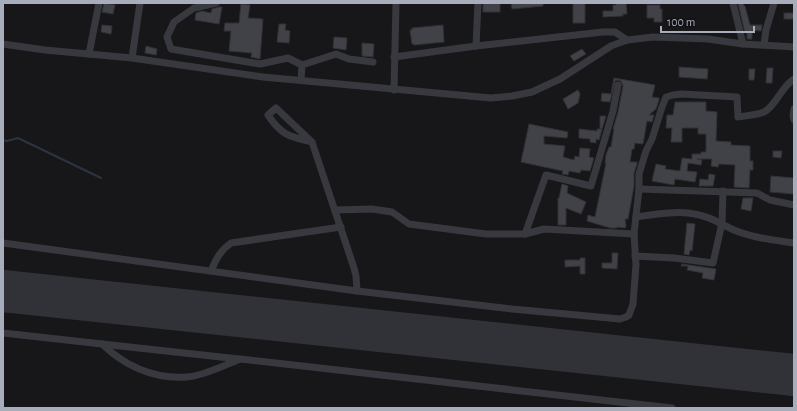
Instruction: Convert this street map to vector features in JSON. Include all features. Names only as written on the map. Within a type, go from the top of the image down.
[{"type":"street","points":[[89,54],[99,3]]},
{"type":"street","points":[[132,58],[140,3]]},
{"type":"street","points":[[216,3],[194,8],[174,22],[167,37],[171,49],[260,64],[288,58],[302,66],[336,54],[349,59],[373,62]]},
{"type":"street","points":[[394,90],[396,3]]},
{"type":"street","points":[[476,46],[478,3]]},
{"type":"street","points":[[733,3],[743,44]]},
{"type":"street","points":[[764,45],[766,30],[774,3]]},
{"type":"street","points":[[394,57],[603,32],[615,32],[627,40]]},
{"type":"street","points":[[3,44],[132,58],[263,77],[491,98],[532,92],[560,79],[611,46],[627,40],[660,37],[708,39],[743,44],[794,47]]},
{"type":"street","points":[[301,80],[302,66]]},
{"type":"street","points":[[3,243],[512,309],[626,318],[633,304],[635,256],[634,234],[639,189],[639,174],[666,97],[682,94],[737,97],[738,117],[764,112],[772,104],[787,83],[794,79]]},
{"type":"street","points":[[525,234],[546,175],[591,186],[613,112],[618,85]]},
{"type":"street","points":[[312,142],[291,137],[275,127],[268,116],[276,108],[312,142],[355,272],[357,290]]},
{"type":"street","points":[[794,109],[794,120]]},
{"type":"street","points":[[639,189],[757,193],[770,200],[794,205]]},
{"type":"street","points":[[635,256],[674,258],[713,263],[722,223],[723,191]]},
{"type":"street","points":[[335,210],[372,209],[392,212],[409,224],[486,234],[525,234],[544,229],[634,234]]},
{"type":"street","points":[[636,217],[668,213],[687,213],[709,217],[734,230],[755,237],[794,243]]},
{"type":"street","points":[[211,271],[216,258],[223,249],[231,243],[341,227]]},
{"type":"street","points":[[3,333],[672,408]]},
{"type":"street","points":[[102,344],[114,355],[129,365],[142,371],[177,377],[188,377],[240,359]]},
{"type":"building","points":[[104,3],[115,5],[113,14],[102,12]]},
{"type":"building","points":[[483,3],[500,3],[500,12],[483,12]]},
{"type":"building","points":[[511,3],[543,3],[543,6],[512,9]]},
{"type":"building","points":[[573,3],[585,3],[585,23],[573,23]]},
{"type":"building","points":[[616,3],[626,3],[627,14],[623,14],[623,16],[603,17],[603,11],[613,11],[613,5],[616,5]]},
{"type":"building","points":[[738,3],[743,3],[745,6],[750,25],[762,25],[761,31],[752,30],[752,39],[747,39],[747,33],[745,33]]},
{"type":"building","points":[[241,4],[250,5],[248,18],[263,19],[260,59],[251,57],[252,53],[229,51],[231,31],[224,31],[225,23],[239,23]]},
{"type":"building","points":[[647,5],[660,5],[660,9],[662,9],[662,22],[654,22],[654,18],[647,18]]},
{"type":"building","points":[[222,7],[219,24],[195,20],[196,13],[202,11],[211,13],[212,9]]},
{"type":"building","points":[[784,13],[794,13],[794,19],[784,19]]},
{"type":"building","points":[[279,24],[286,24],[285,30],[290,31],[289,43],[277,42]]},
{"type":"building","points":[[102,25],[112,26],[111,34],[101,32]]},
{"type":"building","points":[[443,25],[444,42],[412,44],[410,30],[412,30],[412,28]]},
{"type":"building","points":[[334,37],[347,38],[346,50],[333,48]]},
{"type":"building","points":[[362,43],[374,44],[373,57],[362,56]]},
{"type":"building","points":[[146,46],[157,49],[156,55],[145,53]]},
{"type":"building","points":[[582,49],[586,54],[574,61],[570,56]]},
{"type":"building","points":[[679,67],[708,69],[707,79],[679,77]]},
{"type":"building","points":[[767,68],[773,68],[772,83],[766,83]]},
{"type":"building","points":[[749,69],[755,69],[754,80],[749,80]]},
{"type":"building","points":[[614,78],[655,85],[652,97],[659,98],[656,109],[649,115],[654,115],[652,122],[647,121],[643,144],[635,143],[634,149],[632,149],[630,162],[637,162],[637,164],[634,173],[634,186],[628,219],[625,219],[625,228],[610,228],[587,221],[588,215],[595,217],[606,163],[606,155],[609,147],[611,147],[613,129],[623,86],[621,81],[615,81],[610,102],[601,101],[602,93],[611,94]]},
{"type":"building","points":[[578,90],[580,94],[578,103],[568,109],[563,99]]},
{"type":"building","points":[[675,102],[706,102],[706,111],[717,112],[716,141],[731,142],[731,145],[750,146],[750,161],[753,161],[753,170],[750,170],[749,188],[734,187],[735,165],[719,164],[718,167],[711,166],[712,159],[697,159],[702,160],[701,165],[688,163],[687,171],[697,172],[695,182],[675,179],[674,185],[652,181],[656,164],[666,166],[665,169],[680,171],[682,158],[692,159],[692,154],[701,154],[701,152],[706,152],[706,134],[698,134],[698,128],[682,128],[682,142],[671,142],[672,128],[666,128],[667,115],[673,115]]},
{"type":"building","points":[[600,116],[606,116],[602,129],[600,129]]},
{"type":"building","points":[[529,124],[568,132],[567,138],[544,136],[544,144],[565,146],[563,157],[574,160],[575,156],[579,157],[580,148],[590,149],[589,157],[594,158],[590,171],[581,170],[580,173],[569,171],[568,175],[562,174],[563,171],[521,162]]},
{"type":"building","points":[[579,129],[597,131],[597,129],[602,129],[599,140],[596,139],[596,143],[590,142],[590,139],[579,138]]},
{"type":"building","points":[[773,151],[782,151],[781,158],[773,157]]},
{"type":"building","points":[[709,174],[715,175],[713,186],[699,186],[700,179],[708,180]]},
{"type":"building","points":[[771,176],[794,178],[794,194],[770,192]]},
{"type":"building","points":[[562,184],[568,186],[567,193],[586,202],[581,214],[566,208],[566,225],[558,225],[558,198]]},
{"type":"building","points":[[743,198],[753,198],[751,211],[741,209]]},
{"type":"building","points":[[687,223],[695,224],[692,251],[690,250],[689,255],[684,254]]},
{"type":"building","points":[[612,253],[618,253],[617,269],[602,268],[602,263],[612,263]]},
{"type":"building","points":[[580,258],[585,258],[585,274],[580,274],[580,266],[565,267],[565,260],[580,260]]},
{"type":"building","points":[[682,264],[716,269],[714,280],[702,278],[703,273],[687,270],[688,266],[681,266]]},
{"type":"waterway","points":[[3,140],[7,141],[18,138],[101,178]]},
{"type":"runway","points":[[3,291],[794,375]]}]
